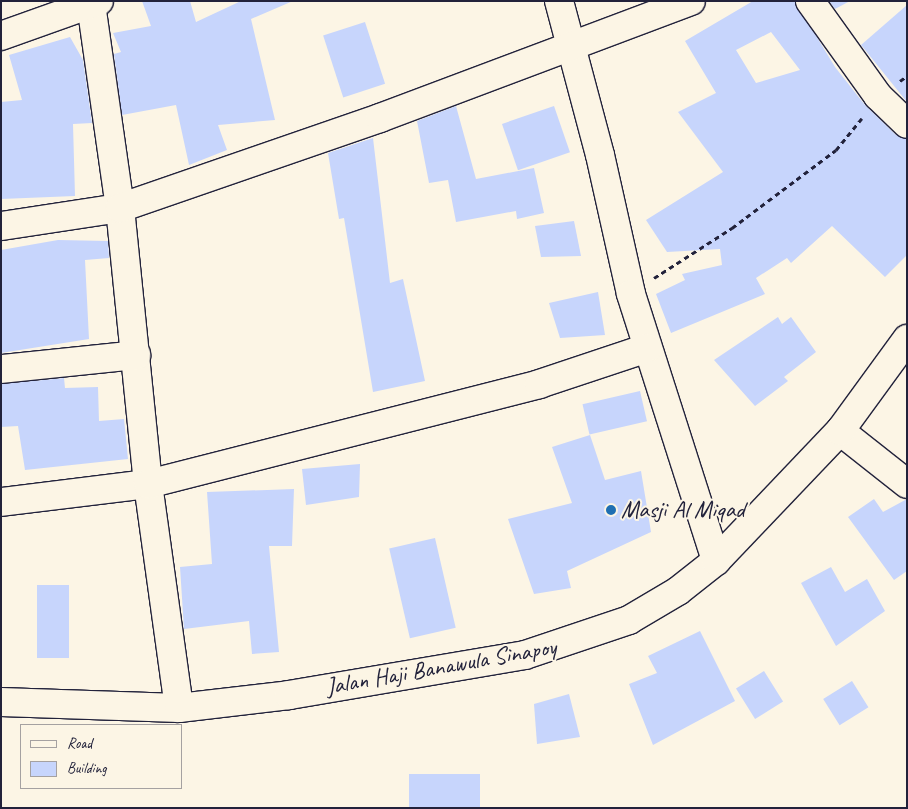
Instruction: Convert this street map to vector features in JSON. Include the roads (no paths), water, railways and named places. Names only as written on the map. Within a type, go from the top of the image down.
[{"type":"main road","points":[[559,1],[631,294],[716,561]]},
{"type":"main road","points":[[1,226],[120,208],[380,118],[570,44],[691,1]]},
{"type":"main road","points":[[810,1],[878,96],[907,124]]},
{"type":"main road","points":[[1,36],[95,3],[120,208],[148,484],[179,708]]},
{"type":"main road","name":"Jalan Haji Banawula Sinapoy","points":[[1,702],[179,708],[368,682],[563,646],[629,620],[678,591],[716,561],[840,432],[907,339]]},
{"type":"main road","points":[[1,502],[148,484],[539,384],[647,348]]},
{"type":"main road","points":[[1,369],[136,355]]},
{"type":"main road","points":[[840,432],[907,484]]},
{"type":"place","name":"Masji Al Miqad","points":[[611,510]]}]
